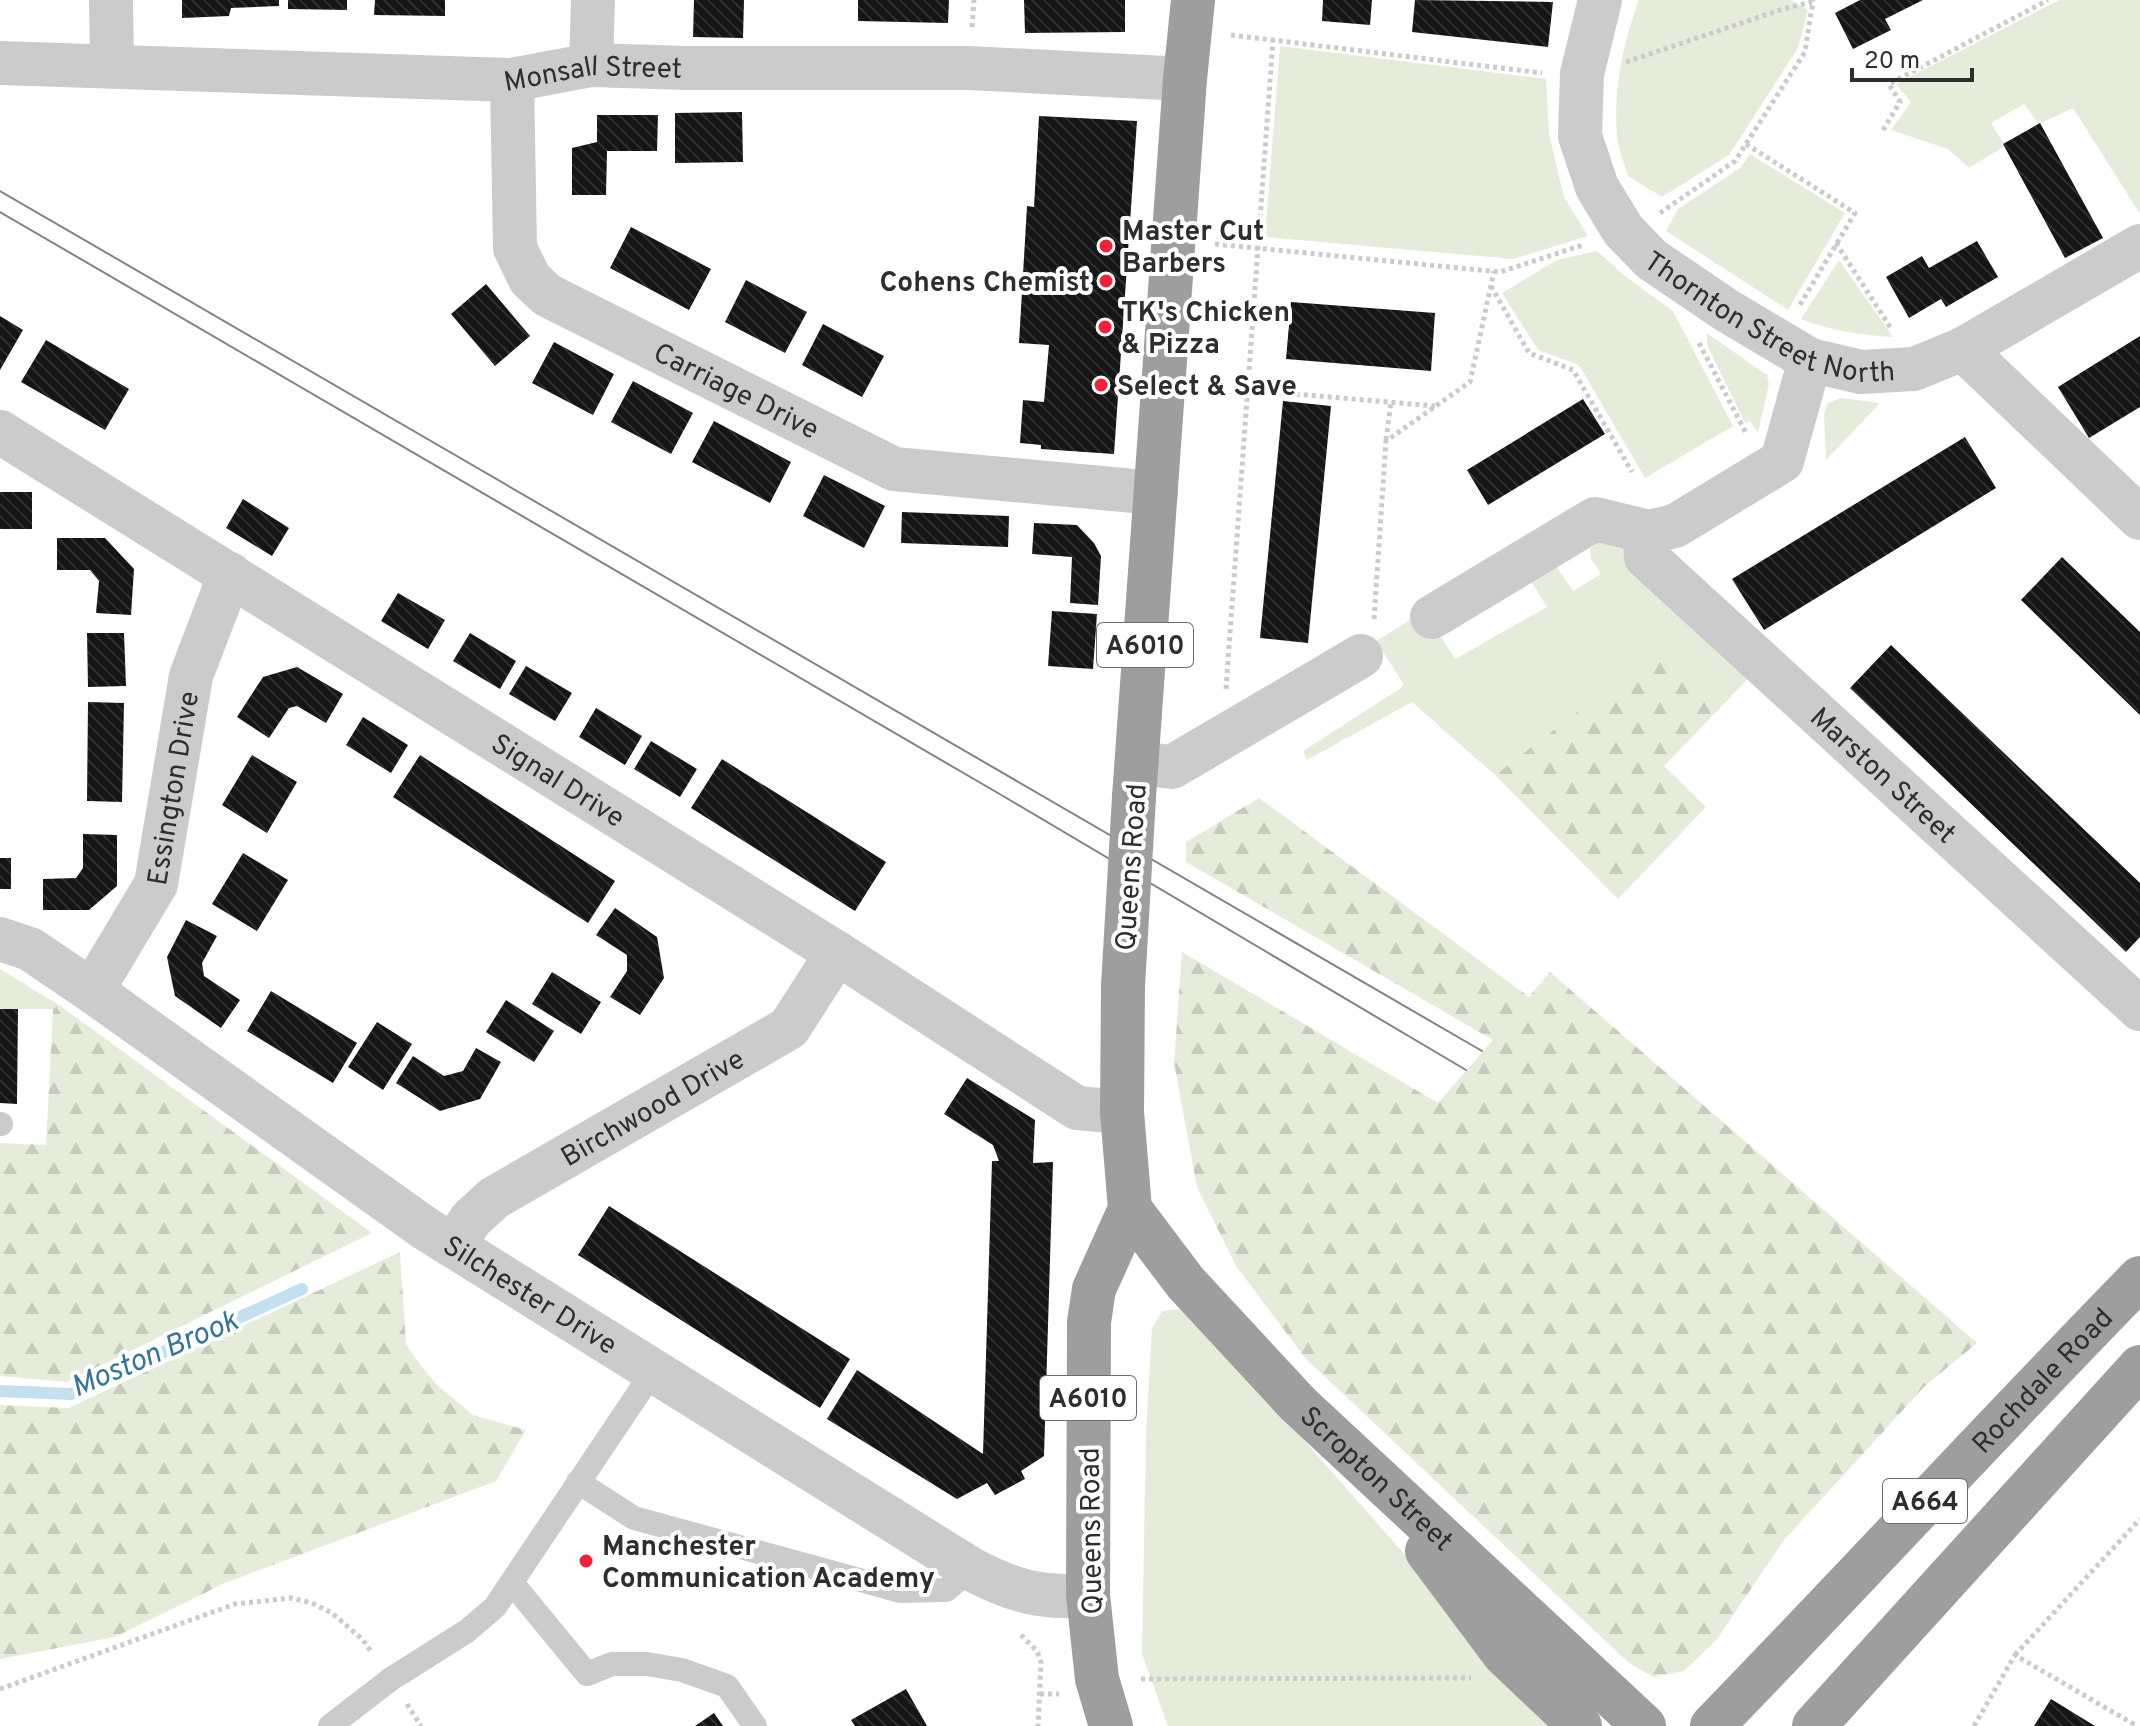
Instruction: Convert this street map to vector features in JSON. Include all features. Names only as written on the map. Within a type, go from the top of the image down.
[{"type":"highway","name":"Queens Road","points":[[1111,1726],[1097,1679],[1088,1595],[1089,1322],[1094,1289],[1130,1209],[1122,1112],[1123,986],[1135,780],[1193,0]]},
{"type":"highway","name":"Scropton Street","points":[[1130,1209],[1185,1282],[1298,1404],[1644,1726]]},
{"type":"highway","name":"Rochdale Road","points":[[1712,1726],[2140,1278]]},
{"type":"highway","name":"A664","points":[[1827,1717],[2140,1367]]},
{"type":"highway","points":[[1358,1460],[1504,1654],[1580,1726]]},
{"type":"street","points":[[111,0],[112,66]]},
{"type":"street","points":[[591,65],[593,0]]},
{"type":"street","name":"Thornton Street North","points":[[1600,0],[1582,74],[1580,136],[1597,187],[1636,225],[1651,259],[1726,310],[1810,360],[1861,372],[1914,369],[1963,349],[2140,246]]},
{"type":"street","name":"Monsall Street","points":[[0,63],[512,80],[591,65],[969,68],[1185,79]]},
{"type":"street","name":"Carriage Drive","points":[[512,80],[515,248],[530,279],[547,295],[894,469],[1156,493]]},
{"type":"street","points":[[1963,349],[2140,518]]},
{"type":"street","points":[[1432,617],[1595,519],[1649,532],[1675,526],[1782,461],[1810,360]]},
{"type":"street","name":"Signal Drive","points":[[0,432],[837,953],[1077,1108],[1122,1112]]},
{"type":"street","name":"Marston Street","points":[[1649,532],[1645,543],[1646,557],[2140,1009]]},
{"type":"street","name":"Essington Drive","points":[[92,991],[156,884],[191,676],[230,574]]},
{"type":"street","points":[[1135,780],[1172,767],[1367,644]]},
{"type":"street","name":"Silchester Drive","points":[[0,939],[30,949],[92,991],[453,1246],[971,1569],[1015,1589],[1044,1597],[1088,1595]]},
{"type":"street","name":"Birchwood Drive","points":[[453,1246],[471,1219],[494,1198],[789,1028],[837,953]]},
{"type":"lane","points":[[330,1726],[391,1679],[467,1631],[495,1607],[654,1370]]},
{"type":"lane","points":[[578,1482],[634,1518],[900,1591],[946,1590],[971,1569]]},
{"type":"lane","points":[[512,1583],[587,1674],[612,1664],[647,1664],[682,1670],[727,1686],[755,1726]]},
{"type":"path","points":[[2030,0],[2034,7]]},
{"type":"path","points":[[1883,130],[1900,102],[1889,84],[2048,0]]},
{"type":"path","points":[[1174,240],[1500,272],[1636,225],[1735,161],[1805,52],[1811,1],[1613,66]]},
{"type":"path","points":[[1226,34],[1555,74]]},
{"type":"path","points":[[1224,702],[1273,40]]},
{"type":"path","points":[[1746,144],[1855,213],[1790,321]]},
{"type":"path","points":[[1836,243],[1894,333]]},
{"type":"path","points":[[1386,441],[1470,382],[1494,271]]},
{"type":"path","points":[[1491,286],[1529,353],[1573,370],[1632,472]]},
{"type":"path","points":[[1697,340],[1747,435]]},
{"type":"path","points":[[1248,390],[1436,406]]},
{"type":"path","points":[[1367,644],[1391,402]]},
{"type":"path","points":[[1974,1726],[2015,1655],[2140,1519]]},
{"type":"path","points":[[1015,1589],[1005,1619],[1037,1651],[1041,1662],[1038,1726]]},
{"type":"path","points":[[0,1689],[235,1604],[291,1598],[312,1603],[332,1613],[363,1640],[421,1726]]},
{"type":"path","points":[[2015,1655],[2137,1726]]},
{"type":"path","points":[[1140,1679],[1473,1678]]},
{"type":"green space","points":[[1639,0],[1791,0],[1808,10],[1798,48],[1729,155],[1662,197],[1628,176],[1618,139],[1616,100],[1620,66]]},
{"type":"green space","points":[[2059,0],[2140,0],[2140,214],[2073,108],[2039,124],[2024,104],[1991,123],[2005,146],[1969,168],[1948,149],[1891,130],[1911,102],[1896,84]]},
{"type":"green space","points":[[1280,46],[1546,79],[1549,134],[1564,197],[1588,236],[1513,259],[1265,237]]},
{"type":"green space","points":[[1750,154],[1845,213],[1788,310],[1666,231],[1678,209],[1740,168]]},
{"type":"green space","points":[[1597,251],[1673,311],[1733,426],[1645,478],[1579,365],[1538,350],[1502,293],[1557,260]]},
{"type":"green space","points":[[1839,260],[1893,337],[1846,332],[1801,319]]},
{"type":"green space","points":[[1707,333],[1767,375],[1769,384],[1758,433],[1750,421],[1745,423],[1707,345]]},
{"type":"green space","points":[[1841,398],[1880,403],[1826,460],[1824,414],[1828,403]]},
{"type":"green space","points":[[1614,535],[1755,671],[1721,707],[1656,652],[1495,775],[1412,702],[1307,760],[1303,751],[1401,688],[1403,683],[1376,641],[1425,611],[1455,659],[1547,607],[1529,578],[1557,567],[1573,591],[1601,574],[1591,559],[1590,549],[1600,539]]},
{"type":"green space","points":[[1656,652],[1721,707],[1664,766],[1706,807],[1618,899],[1495,775]]},
{"type":"green space","points":[[1259,798],[1529,997],[1550,972],[1977,1343],[1924,1387],[1784,1540],[1717,1639],[1684,1671],[1653,1677],[1629,1663],[1306,1359],[1236,1266],[1197,1187],[1174,1063],[1182,952],[1438,1103],[1493,1040],[1186,862],[1186,842]]},
{"type":"green space","points":[[0,969],[59,1005],[53,1009],[0,1009]]},
{"type":"green space","points":[[59,1005],[372,1233],[67,1382],[0,1376],[0,1143],[46,1145],[53,1009]]},
{"type":"green space","points":[[400,1252],[406,1344],[421,1366],[438,1386],[473,1415],[526,1430],[496,1481],[225,1583],[115,1637],[0,1659],[0,1405],[69,1408]]},
{"type":"green space","points":[[1181,1309],[1254,1383],[1555,1726],[1168,1726],[1142,1654],[1146,1433],[1152,1328],[1162,1311]]},
{"type":"building","points":[[182,0],[279,0],[279,6],[231,8],[229,16],[182,18]]},
{"type":"building","points":[[288,0],[347,0],[347,10],[288,9]]},
{"type":"building","points":[[375,0],[445,0],[445,16],[374,15]]},
{"type":"building","points":[[694,0],[744,0],[743,38],[693,37]]},
{"type":"building","points":[[858,0],[949,0],[948,23],[858,21]]},
{"type":"building","points":[[1024,0],[1125,0],[1125,32],[1025,33]]},
{"type":"building","points":[[1323,0],[1372,0],[1370,25],[1322,21]]},
{"type":"building","points":[[1415,0],[1553,2],[1548,47],[1412,32]]},
{"type":"building","points":[[1860,0],[1923,0],[1885,19],[1891,30],[1853,49],[1835,13]]},
{"type":"building","points":[[742,112],[743,162],[675,163],[675,113]]},
{"type":"building","points":[[597,115],[658,115],[657,151],[607,151],[606,195],[572,195],[572,148],[597,142]]},
{"type":"building","points":[[1039,116],[1137,121],[1114,454],[1041,449],[1041,445],[1020,443],[1023,400],[1044,402],[1049,345],[1019,343],[1027,206],[1034,207]]},
{"type":"building","points":[[2040,123],[2103,238],[2065,258],[2003,144]]},
{"type":"building","points":[[631,227],[711,269],[689,310],[610,268]]},
{"type":"building","points":[[1977,241],[1998,277],[1946,307],[1941,299],[1909,318],[1886,277],[1922,256],[1929,268]]},
{"type":"building","points":[[746,280],[807,312],[785,353],[725,322]]},
{"type":"building","points":[[486,284],[530,336],[495,366],[451,314]]},
{"type":"building","points":[[1291,302],[1435,313],[1431,371],[1286,359]]},
{"type":"building","points":[[0,316],[23,330],[0,370]]},
{"type":"building","points":[[823,324],[884,356],[862,397],[802,365]]},
{"type":"building","points":[[2140,336],[2140,407],[2089,438],[2058,387]]},
{"type":"building","points":[[46,340],[129,389],[105,430],[21,382]]},
{"type":"building","points":[[554,342],[614,374],[593,415],[532,383]]},
{"type":"building","points":[[633,381],[693,413],[671,454],[611,422]]},
{"type":"building","points":[[1583,399],[1605,434],[1488,505],[1467,470]]},
{"type":"building","points":[[1283,401],[1331,406],[1308,643],[1260,638]]},
{"type":"building","points":[[714,421],[791,462],[770,503],[692,462]]},
{"type":"building","points":[[1965,437],[1996,488],[1764,630],[1732,579]]},
{"type":"building","points":[[824,475],[885,506],[864,548],[803,516]]},
{"type":"building","points":[[0,492],[32,492],[32,529],[0,529]]},
{"type":"building","points":[[243,499],[289,528],[272,556],[226,528]]},
{"type":"building","points":[[902,512],[1009,516],[1008,547],[901,543]]},
{"type":"building","points":[[1034,523],[1077,525],[1094,543],[1101,556],[1098,605],[1070,603],[1072,557],[1032,554]]},
{"type":"building","points":[[57,538],[105,538],[134,569],[131,615],[96,613],[99,581],[90,570],[57,570]]},
{"type":"building","points":[[2062,557],[2140,632],[2140,715],[2021,600]]},
{"type":"building","points":[[398,593],[445,620],[428,649],[381,621]]},
{"type":"building","points":[[1052,611],[1097,614],[1093,669],[1048,666]]},
{"type":"building","points":[[87,633],[124,633],[126,686],[88,687]]},
{"type":"building","points":[[470,633],[516,661],[500,689],[453,661]]},
{"type":"building","points":[[1891,645],[2140,883],[2140,937],[2126,952],[1850,688]]},
{"type":"building","points":[[526,666],[572,693],[555,721],[509,694]]},
{"type":"building","points":[[297,667],[343,694],[326,723],[297,706],[289,708],[269,738],[237,717],[263,677]]},
{"type":"building","points":[[88,702],[124,703],[122,802],[87,801]]},
{"type":"building","points":[[596,708],[642,736],[625,765],[579,737]]},
{"type":"building","points":[[363,717],[408,745],[391,773],[346,745]]},
{"type":"building","points":[[651,741],[697,769],[680,797],[634,769]]},
{"type":"building","points":[[252,755],[297,782],[267,833],[222,805]]},
{"type":"building","points":[[420,755],[615,881],[588,923],[393,797]]},
{"type":"building","points":[[722,759],[886,862],[855,911],[691,808]]},
{"type":"building","points":[[83,834],[117,835],[117,886],[89,910],[43,910],[43,879],[76,878],[83,868]]},
{"type":"building","points":[[243,853],[288,880],[257,931],[212,904]]},
{"type":"building","points":[[0,858],[11,858],[11,889],[0,889]]},
{"type":"building","points":[[615,908],[657,937],[664,978],[640,1015],[610,997],[627,971],[627,955],[596,935]]},
{"type":"building","points":[[186,920],[217,936],[202,963],[204,976],[240,1000],[221,1028],[175,996],[167,957]]},
{"type":"building","points":[[552,972],[601,1002],[581,1034],[532,1004]]},
{"type":"building","points":[[271,991],[357,1043],[333,1083],[247,1031]]},
{"type":"building","points":[[506,1000],[554,1031],[534,1062],[486,1032]]},
{"type":"building","points":[[0,1009],[18,1009],[17,1104],[0,1103]]},
{"type":"building","points":[[377,1022],[412,1044],[383,1090],[348,1067]]},
{"type":"building","points":[[476,1048],[501,1062],[480,1099],[440,1111],[396,1083],[413,1056],[444,1076],[463,1071]]},
{"type":"building","points":[[967,1078],[1035,1120],[1033,1163],[1053,1162],[1044,1456],[1021,1471],[1025,1479],[995,1495],[987,1483],[957,1499],[827,1419],[857,1370],[983,1454],[992,1161],[999,1161],[993,1145],[944,1114]]},
{"type":"building","points":[[609,1206],[850,1359],[820,1408],[578,1255]]},
{"type":"building","points":[[906,1689],[927,1726],[855,1726],[851,1720]]},
{"type":"building","points":[[2051,1699],[2095,1726],[2034,1726]]},
{"type":"building","points":[[714,1713],[723,1726],[695,1726]]},
{"type":"waterway","name":"Moston Brook","points":[[0,1391],[71,1394],[302,1289]]},
{"type":"tram line","points":[[0,191],[1482,1051]]},
{"type":"tram line","points":[[0,212],[1003,796],[1466,1070]]},
{"type":"place","name":"Master Cut Barbers","points":[[1106,246]]},
{"type":"place","name":"Cohens Chemist","points":[[1106,281]]},
{"type":"place","name":"TK's Chicken & Pizza","points":[[1105,327]]},
{"type":"place","name":"Select & Save","points":[[1101,385]]},
{"type":"place","name":"Manchester Communication Academy","points":[[586,1561]]}]
